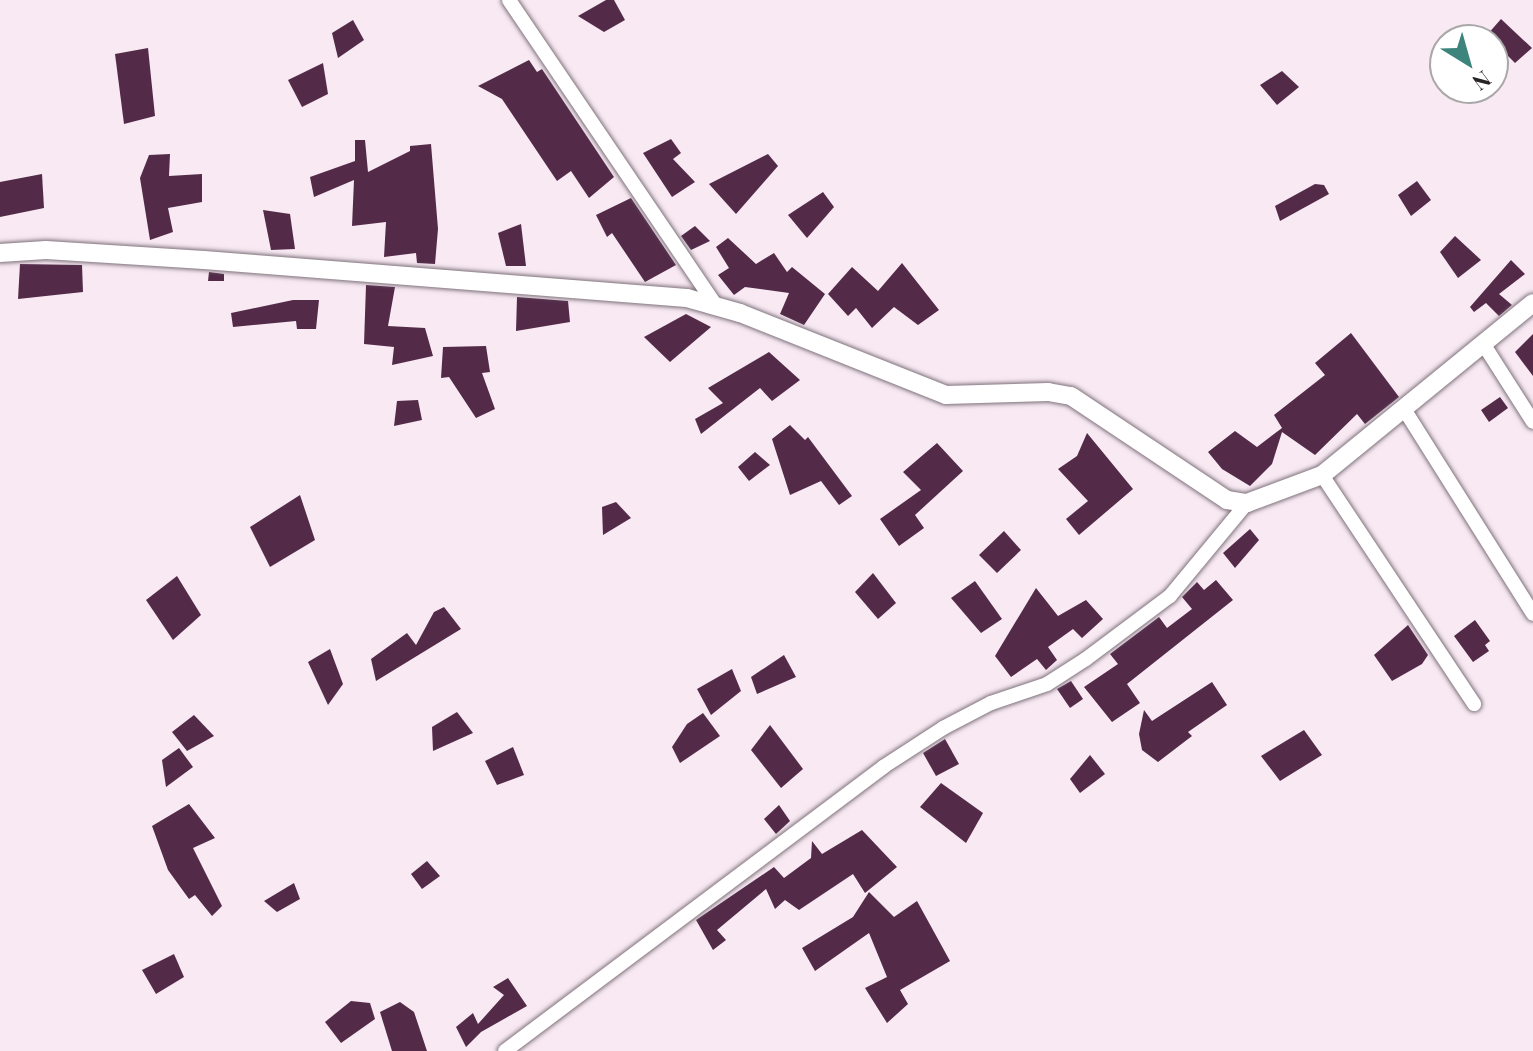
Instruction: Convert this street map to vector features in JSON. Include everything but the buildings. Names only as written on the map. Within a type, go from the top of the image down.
[{"type":"street","points":[[509,0],[717,307]]},
{"type":"street","points":[[0,253],[46,250],[369,271],[687,298],[946,395],[1048,392],[1071,396],[1227,500],[1247,503],[1322,475],[1533,303]]},
{"type":"street","points":[[1484,345],[1533,422]]},
{"type":"street","points":[[1404,409],[1533,614]]},
{"type":"street","points":[[1322,475],[1474,704]]},
{"type":"street","points":[[505,1051],[883,767],[943,728],[991,703],[1047,684],[1086,659],[1170,596],[1247,503]]}]
